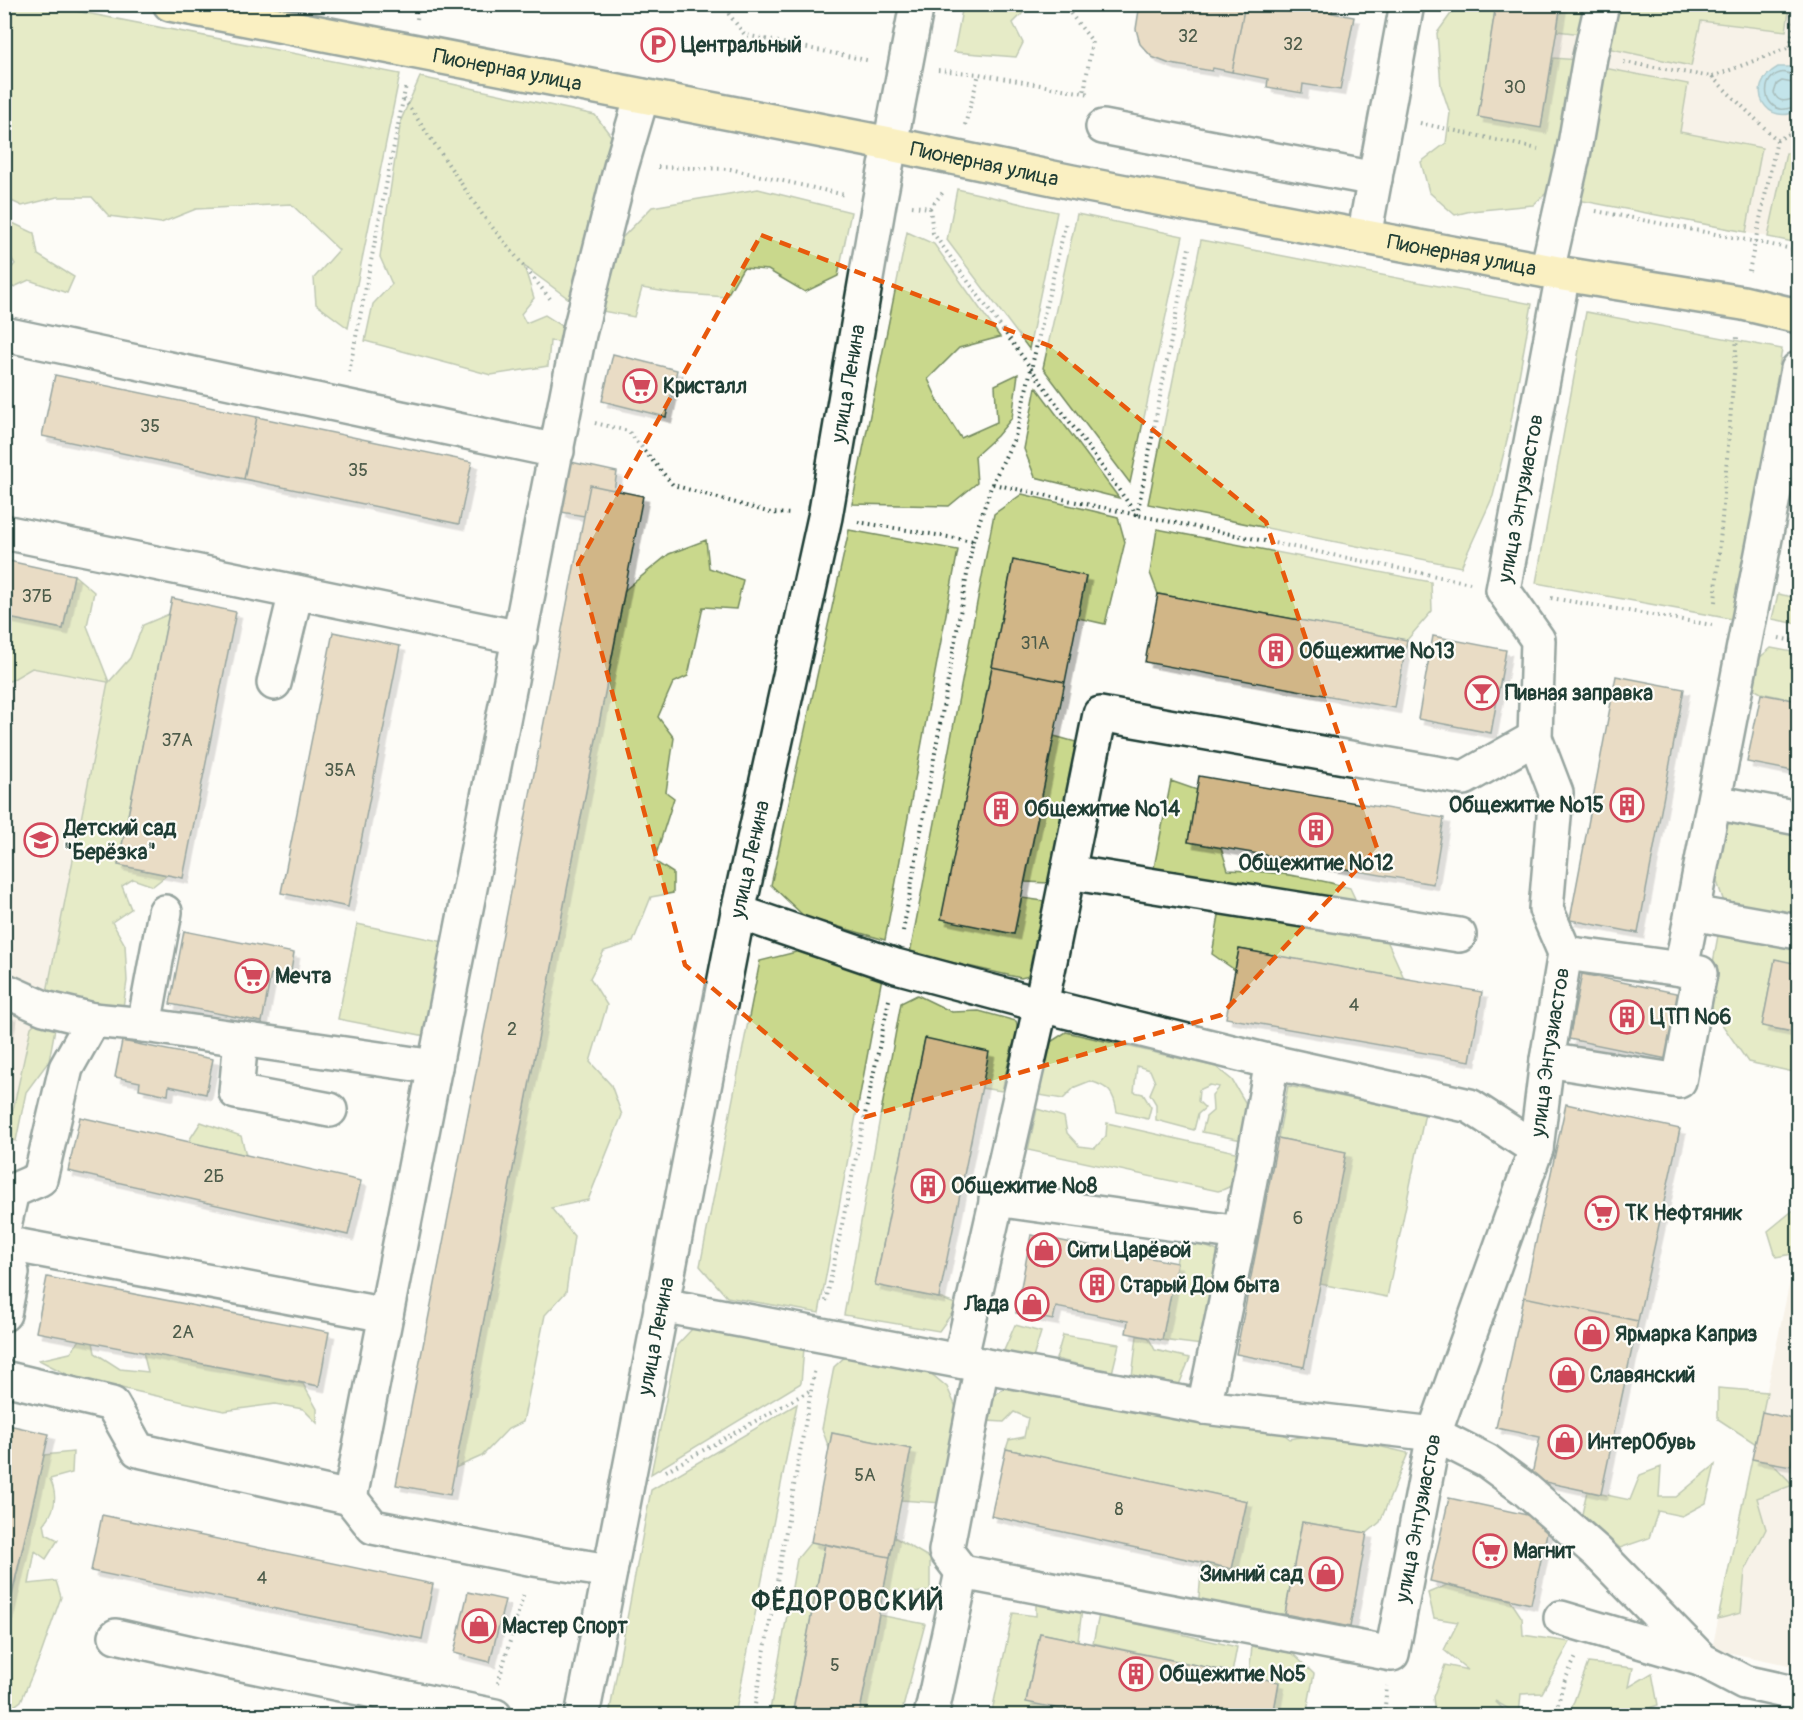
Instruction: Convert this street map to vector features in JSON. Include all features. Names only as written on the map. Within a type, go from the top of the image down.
[{"type":"main road","name":"Пионерная улица","points":[[171,4],[891,144],[1002,168],[1556,272],[1743,303],[1798,316]]},
{"type":"street","name":"улица Ленина","points":[[582,1716],[738,912],[825,517],[916,4]]},
{"type":"street","points":[[1364,237],[1407,4]]},
{"type":"street","name":"улица Энтузиастов","points":[[962,1572],[1392,1654],[1434,1434],[1536,1149],[1547,1060],[1565,953],[1546,909],[1556,793],[1535,738],[1538,640],[1503,590],[1556,272],[1562,205],[1602,4]]},
{"type":"street","points":[[350,1498],[579,334],[621,166],[642,96]]},
{"type":"street","points":[[1103,127],[1375,179]]},
{"type":"street","points":[[4,334],[557,451]]},
{"type":"street","points":[[1681,969],[1747,631],[1776,544],[1792,443],[1798,369]]},
{"type":"street","points":[[4,532],[520,638]]},
{"type":"street","points":[[274,682],[296,592]]},
{"type":"street","points":[[931,1716],[962,1572],[946,1551],[996,1199],[1041,1005],[1100,714],[1464,778],[1535,738]]},
{"type":"street","points":[[1714,802],[1798,818]]},
{"type":"street","points":[[1068,872],[1459,935]]},
{"type":"street","points":[[144,1025],[165,912]]},
{"type":"street","points":[[738,912],[896,966],[1041,1005],[1272,1062],[1470,1106],[1536,1149]]},
{"type":"street","points":[[1692,913],[1798,932]]},
{"type":"street","points":[[1547,1060],[1679,1081],[1700,973],[1565,953]]},
{"type":"street","points":[[4,990],[44,1008],[93,1020],[144,1025],[435,1067]]},
{"type":"street","points":[[4,1226],[8,1190],[40,1179],[66,1068],[93,1020]]},
{"type":"street","points":[[241,1039],[236,1092],[330,1110]]},
{"type":"street","points":[[1204,1407],[1272,1062]]},
{"type":"street","points":[[996,1199],[1240,1233]]},
{"type":"street","points":[[4,1243],[386,1316]]},
{"type":"street","points":[[4,1251],[12,1273],[4,1314]]},
{"type":"street","points":[[662,1305],[1204,1407],[1434,1434],[1487,1461],[1525,1489],[1597,1552],[1702,1660]]},
{"type":"street","points":[[4,1378],[112,1404],[138,1450],[350,1498],[373,1527],[534,1559],[610,1571]]},
{"type":"street","points":[[1576,1622],[1702,1660],[1744,1682],[1798,1694]]},
{"type":"street","points":[[116,1636],[495,1716]]},
{"type":"path","points":[[342,405],[404,99],[419,4]]},
{"type":"path","points":[[722,4],[745,35],[905,68],[979,74],[1095,95]]},
{"type":"path","points":[[1063,4],[1092,41],[1084,93]]},
{"type":"path","points":[[1790,47],[1798,8]]},
{"type":"path","points":[[1590,57],[1712,77],[1790,47]]},
{"type":"path","points":[[1790,47],[1798,55]]},
{"type":"path","points":[[1712,77],[1777,140]]},
{"type":"path","points":[[404,99],[484,217],[579,334]]},
{"type":"path","points":[[1386,117],[1573,156]]},
{"type":"path","points":[[992,484],[1503,590],[1713,625],[1736,340],[1777,140],[1798,129]]},
{"type":"path","points":[[621,166],[730,169],[879,203],[930,208]]},
{"type":"path","points":[[945,191],[930,208],[933,233],[1137,515]]},
{"type":"path","points":[[1562,205],[1798,250]]},
{"type":"path","points":[[1137,515],[1189,248]]},
{"type":"path","points":[[564,416],[628,431],[673,485],[771,513],[825,517],[973,541]]},
{"type":"path","points":[[1747,631],[1798,642]]},
{"type":"path","points":[[1556,1716],[1576,1622]]},
{"type":"highlighted area","points":[[761,235],[1050,346],[1266,522],[1377,848],[1221,1015],[865,1117],[685,965],[578,564]]},
{"type":"shaded area","points":[[1496,5],[1798,5],[1798,243],[1578,200],[1478,117]]},
{"type":"shaded area","name":"Детский сад \"Берёзка\"","points":[[4,663],[109,682],[16,1141],[4,1139]]},
{"type":"shaded area","points":[[1798,1243],[1798,1667],[1712,1649]]},
{"type":"green space","points":[[5,4],[45,5],[400,74],[348,328],[316,304],[314,278],[339,250],[291,204],[196,209],[161,223],[109,216],[92,197],[57,197],[22,206],[5,198]]},
{"type":"green space","points":[[1458,4],[1496,5],[1478,117],[1541,127],[1553,58],[1578,60],[1554,186],[1533,205],[1471,211],[1455,215],[1429,192],[1421,162],[1446,143],[1450,113],[1441,86],[1437,33]]},
{"type":"green space","points":[[963,5],[1026,5],[1025,11],[1013,23],[1023,43],[1016,57],[954,52]]},
{"type":"green space","points":[[1561,5],[1588,5],[1582,34],[1557,31]]},
{"type":"green space","points":[[1616,5],[1790,5],[1786,31],[1701,21],[1691,66],[1607,48]]},
{"type":"green space","points":[[1604,68],[1688,84],[1680,132],[1762,148],[1746,232],[1578,200]]},
{"type":"green space","points":[[420,77],[595,115],[611,136],[575,290],[569,299],[524,266],[534,298],[521,314],[526,323],[545,315],[564,327],[560,342],[550,341],[548,366],[491,375],[365,341],[373,304],[392,284],[380,257],[401,120]]},
{"type":"green space","points":[[1786,153],[1798,155],[1798,243],[1768,237]]},
{"type":"green space","points":[[758,189],[851,212],[838,276],[805,292],[768,270],[743,268],[726,297],[642,288],[634,317],[602,311],[621,239],[652,207]]},
{"type":"green space","points":[[957,189],[1057,212],[1029,349],[947,240]]},
{"type":"green space","points":[[1077,214],[1183,236],[1130,483],[1043,368]]},
{"type":"green space","points":[[4,219],[34,233],[38,255],[74,277],[67,293],[29,280],[5,291],[5,275],[15,264],[5,248]]},
{"type":"green space","points":[[907,232],[934,244],[1000,337],[959,348],[928,379],[939,403],[961,438],[997,422],[995,385],[1018,374],[1012,418],[997,436],[975,456],[977,483],[949,506],[852,504]]},
{"type":"green space","points":[[1201,240],[1532,304],[1509,432],[1493,496],[1461,567],[1148,504]]},
{"type":"green space","points":[[1586,312],[1782,349],[1737,620],[1536,583]]},
{"type":"green space","points":[[1036,387],[1119,498],[1035,477],[1024,449]]},
{"type":"green space","points":[[1022,494],[1118,517],[1125,542],[1105,624],[1078,618],[1086,576],[1013,561],[942,918],[1014,934],[1022,898],[1051,902],[1033,975],[1021,978],[910,953],[994,514]]},
{"type":"green space","points":[[1157,529],[1431,582],[1432,611],[1407,640],[1158,594],[1150,573]]},
{"type":"green space","points":[[849,530],[958,550],[885,940],[805,917],[771,885]]},
{"type":"green space","points":[[706,540],[709,568],[743,580],[736,609],[703,607],[688,676],[673,683],[658,717],[674,738],[666,792],[674,798],[654,861],[673,873],[673,893],[651,897],[633,942],[604,951],[590,978],[607,1005],[590,1062],[611,1085],[622,1115],[588,1200],[551,1208],[574,1236],[566,1292],[545,1315],[523,1422],[508,1429],[482,1456],[455,1468],[625,590],[669,554]]},
{"type":"green space","points":[[74,575],[94,592],[87,626],[109,682],[130,658],[143,625],[169,614],[118,865],[167,875],[153,886],[133,879],[122,886],[131,909],[112,922],[125,945],[127,981],[122,1014],[46,997],[108,682],[32,668],[10,681],[5,680],[4,617],[63,629]]},
{"type":"green space","points":[[1778,594],[1798,598],[1798,624],[1772,619]]},
{"type":"green space","points":[[1771,648],[1798,653],[1798,701],[1761,693],[1752,688],[1758,659]]},
{"type":"green space","points":[[1054,736],[1076,742],[1049,883],[1025,882]]},
{"type":"green space","points":[[1171,781],[1197,790],[1188,842],[1221,848],[1228,870],[1290,875],[1350,888],[1359,907],[1153,873]]},
{"type":"green space","points":[[1738,820],[1798,830],[1798,917],[1724,902],[1713,870],[1723,826]]},
{"type":"green space","points":[[1220,910],[1384,934],[1404,978],[1239,949],[1235,970],[1212,954]]},
{"type":"green space","points":[[357,924],[444,942],[426,1036],[338,1019]]},
{"type":"green space","points":[[1719,930],[1798,944],[1798,964],[1775,960],[1762,1026],[1798,1033],[1798,1073],[1748,1062],[1706,1001]]},
{"type":"green space","points":[[800,951],[883,972],[819,1313],[727,1297],[700,1266],[760,961]]},
{"type":"green space","points":[[917,995],[952,1012],[979,1011],[1016,1021],[1020,1036],[1012,1047],[1002,1091],[981,1088],[988,1052],[925,1039],[875,1285],[939,1298],[958,1305],[939,1331],[844,1315],[901,1003]]},
{"type":"green space","points":[[41,1017],[56,1023],[49,1061],[26,1092],[16,1141],[5,1139],[4,1109],[13,1110],[31,1027]]},
{"type":"green space","points":[[1066,1032],[1216,1067],[1232,1080],[1245,1102],[1251,1124],[1247,1141],[1202,1132],[1206,1117],[1213,1111],[1212,1095],[1219,1087],[1210,1085],[1199,1090],[1198,1101],[1205,1108],[1198,1114],[1194,1130],[1156,1120],[1156,1104],[1150,1094],[1155,1082],[1150,1070],[1137,1066],[1134,1092],[1143,1094],[1151,1107],[1148,1119],[1117,1112],[1110,1091],[1090,1081],[1075,1087],[1063,1099],[1039,1095],[1049,1043]]},
{"type":"green space","points":[[1288,1086],[1425,1113],[1387,1297],[1320,1284],[1345,1152],[1278,1138]]},
{"type":"green space","points":[[1037,1109],[1064,1117],[1067,1133],[1079,1146],[1095,1148],[1106,1136],[1107,1123],[1244,1154],[1239,1173],[1231,1186],[1218,1191],[1028,1150]]},
{"type":"green space","points":[[201,1122],[241,1136],[246,1155],[188,1142]]},
{"type":"green space","points":[[1798,1173],[1798,1253],[1776,1257],[1768,1231],[1796,1208],[1792,1178]]},
{"type":"green space","points":[[1181,1237],[1220,1252],[1202,1345],[1162,1340]]},
{"type":"green space","points":[[1015,1325],[1041,1332],[1033,1358],[1003,1353]]},
{"type":"green space","points":[[693,1328],[804,1348],[801,1383],[651,1474],[677,1345]]},
{"type":"green space","points":[[1063,1335],[1119,1344],[1112,1373],[1056,1359]]},
{"type":"green space","points":[[1137,1336],[1148,1337],[1155,1350],[1190,1358],[1179,1385],[1132,1377]]},
{"type":"green space","points":[[80,1340],[93,1342],[95,1353],[120,1369],[148,1372],[143,1352],[303,1384],[317,1409],[317,1423],[303,1409],[275,1404],[224,1411],[72,1377],[39,1360],[70,1353]]},
{"type":"green space","points":[[849,1353],[922,1366],[947,1387],[959,1414],[942,1503],[901,1500],[911,1449],[832,1433],[829,1448],[822,1429],[834,1367]]},
{"type":"green space","points":[[1010,1384],[1277,1429],[1290,1439],[1322,1433],[1408,1453],[1380,1522],[1367,1533],[1302,1522],[1285,1614],[1198,1608],[1202,1562],[1232,1568],[1247,1501],[1006,1449],[1009,1440],[1024,1437],[1028,1418],[1014,1412],[1004,1422],[987,1421],[992,1397]]},
{"type":"green space","points":[[1718,1388],[1767,1392],[1756,1444],[1718,1419]]},
{"type":"green space","points":[[797,1404],[735,1715],[609,1715],[651,1490]]},
{"type":"green space","points":[[73,1452],[72,1473],[50,1479],[55,1497],[51,1513],[44,1524],[46,1534],[58,1540],[46,1559],[35,1551],[29,1584],[56,1581],[61,1597],[21,1701],[6,1712],[4,1711],[5,1628],[44,1455]]},
{"type":"green space","points":[[1752,1459],[1772,1463],[1793,1485],[1757,1498],[1766,1529],[1745,1571],[1741,1613],[1718,1619]]},
{"type":"green space","points":[[1715,1465],[1706,1503],[1682,1516],[1658,1511],[1649,1538],[1620,1548],[1582,1514],[1587,1491],[1630,1500],[1640,1475],[1661,1467],[1659,1497],[1676,1497]]},
{"type":"green space","points":[[894,1537],[930,1558],[930,1591],[882,1597]]},
{"type":"green space","points":[[811,1542],[825,1544],[792,1715],[769,1716],[797,1559]]},
{"type":"green space","points":[[1447,1585],[1510,1600],[1522,1618],[1523,1635],[1570,1642],[1542,1693],[1521,1694],[1519,1715],[1495,1701],[1509,1715],[1435,1715],[1433,1697],[1445,1665],[1468,1670],[1444,1650],[1458,1622],[1434,1618],[1428,1593]]},
{"type":"green space","points":[[1036,1600],[1082,1609],[1078,1641],[1040,1633],[1026,1701],[1093,1715],[991,1716],[1013,1613],[1036,1616]]},
{"type":"green space","points":[[879,1615],[925,1624],[901,1715],[859,1716]]},
{"type":"green space","points":[[1099,1615],[1237,1647],[1232,1673],[1093,1643]]},
{"type":"green space","points":[[1252,1646],[1292,1653],[1314,1674],[1306,1715],[1273,1715],[1279,1683],[1249,1676]]},
{"type":"green space","points":[[1588,1663],[1633,1668],[1629,1687],[1652,1673],[1658,1705],[1635,1713],[1636,1715],[1569,1715]]},
{"type":"water","points":[[1778,67],[1791,67],[1798,72],[1798,110],[1787,114],[1777,114],[1769,110],[1760,95],[1761,85],[1767,76]]},
{"type":"building","points":[[1140,4],[1245,4],[1232,72],[1170,64],[1152,57],[1140,44],[1136,29]]},
{"type":"building","points":[[1245,4],[1287,4],[1319,10],[1320,4],[1333,4],[1332,13],[1354,17],[1340,90],[1303,84],[1302,93],[1267,87],[1268,79],[1232,72]]},
{"type":"building","points":[[1496,4],[1561,4],[1541,128],[1478,117]]},
{"type":"building","name":"Кристалл","points":[[613,354],[677,370],[666,417],[602,401]]},
{"type":"building","points":[[55,375],[257,417],[244,479],[42,436]]},
{"type":"building","points":[[257,417],[472,462],[459,524],[244,479]]},
{"type":"building","points":[[571,462],[617,472],[614,490],[590,485],[584,516],[561,512]]},
{"type":"building","points":[[590,485],[643,496],[450,1495],[396,1485]]},
{"type":"building","points":[[4,560],[74,575],[63,629],[4,617]]},
{"type":"building","points":[[1013,560],[1086,576],[1065,682],[992,667]]},
{"type":"building","name":"Общежитие №13","points":[[1158,594],[1407,640],[1395,708],[1145,662]]},
{"type":"building","points":[[172,598],[236,612],[183,878],[118,865]]},
{"type":"building","points":[[333,632],[400,646],[348,907],[281,893]]},
{"type":"building","points":[[1433,636],[1506,650],[1491,733],[1418,719]]},
{"type":"building","name":"Общежитие №14","points":[[992,667],[1065,682],[1014,934],[941,919]]},
{"type":"building","name":"Общежитие №15","points":[[1616,676],[1684,689],[1638,933],[1570,920]]},
{"type":"building","points":[[1761,694],[1798,701],[1798,772],[1747,762]]},
{"type":"building","name":"Общежитие №12","points":[[1199,776],[1444,818],[1433,884],[1188,842]]},
{"type":"building","points":[[184,931],[294,953],[290,977],[271,974],[262,1022],[170,1004]]},
{"type":"building","points":[[1239,949],[1482,992],[1470,1061],[1226,1018]]},
{"type":"building","points":[[1775,959],[1798,964],[1798,1033],[1762,1026]]},
{"type":"building","name":"ЦТП №6","points":[[1582,974],[1686,995],[1672,1060],[1569,1039]]},
{"type":"building","points":[[4,1014],[11,1015],[4,1048]]},
{"type":"building","name":"Общежитие №8","points":[[925,1038],[989,1052],[939,1298],[875,1285]]},
{"type":"building","points":[[122,1041],[213,1059],[206,1094],[169,1086],[168,1095],[139,1089],[140,1082],[115,1077]]},
{"type":"building","name":"ТК Нефтяник","points":[[1566,1104],[1680,1129],[1638,1321],[1524,1297]]},
{"type":"building","points":[[80,1117],[361,1181],[348,1235],[68,1171]]},
{"type":"building","points":[[1278,1138],[1346,1152],[1304,1367],[1236,1354]]},
{"type":"building","name":"Старый Дом быта","points":[[1031,1235],[1177,1263],[1162,1340],[1126,1333],[1128,1321],[1056,1307],[1053,1320],[1016,1313]]},
{"type":"building","points":[[47,1277],[329,1332],[319,1386],[36,1332]]},
{"type":"building","name":"Славянский","points":[[1524,1297],[1638,1321],[1601,1494],[1531,1479],[1540,1437],[1496,1428]]},
{"type":"building","points":[[1762,1412],[1798,1420],[1791,1466],[1752,1459]]},
{"type":"building","points":[[4,1424],[49,1434],[4,1628]]},
{"type":"building","points":[[832,1433],[911,1449],[890,1557],[811,1542]]},
{"type":"building","points":[[1006,1449],[1247,1501],[1232,1569],[991,1516]]},
{"type":"building","name":"Магнит","points":[[1449,1498],[1550,1520],[1531,1604],[1430,1581]]},
{"type":"building","points":[[102,1515],[433,1584],[422,1639],[91,1571]]},
{"type":"building","name":"Зимний сад","points":[[1302,1522],[1367,1533],[1350,1627],[1285,1614]]},
{"type":"building","points":[[825,1544],[890,1557],[859,1716],[792,1716]]},
{"type":"building","name":"Мастер Спорт","points":[[468,1592],[505,1600],[490,1662],[454,1653]]},
{"type":"building","name":"Общежитие №5","points":[[1040,1633],[1279,1682],[1273,1716],[1093,1716],[1026,1702]]},
{"type":"place","name":"Центральный","points":[[658,45]]},
{"type":"place","name":"Кристалл","points":[[640,386]]},
{"type":"place","name":"Общежитие №13","points":[[1276,651]]},
{"type":"place","name":"Пивная заправка","points":[[1482,693]]},
{"type":"place","name":"Общежитие №15","points":[[1627,805]]},
{"type":"place","name":"Общежитие №14","points":[[1001,809]]},
{"type":"place","name":"Общежитие №12","points":[[1316,830]]},
{"type":"place","name":"Детский сад \"Берёзка\"","points":[[41,840]]},
{"type":"place","name":"Мечта","points":[[252,976]]},
{"type":"place","name":"ЦТП №6","points":[[1627,1017]]},
{"type":"place","name":"Общежитие №8","points":[[928,1186]]},
{"type":"place","name":"ТК Нефтяник","points":[[1602,1213]]},
{"type":"place","name":"Сити Царёвой","points":[[1044,1250]]},
{"type":"place","name":"Старый Дом быта","points":[[1097,1285]]},
{"type":"place","name":"Лада","points":[[1032,1304]]},
{"type":"place","name":"Ярмарка Каприз","points":[[1592,1334]]},
{"type":"place","name":"Славянский","points":[[1567,1375]]},
{"type":"place","name":"ИнтерОбувь","points":[[1565,1442]]},
{"type":"place","name":"Магнит","points":[[1490,1551]]},
{"type":"place","name":"Зимний сад","points":[[1326,1574]]},
{"type":"place","name":"Мастер Спорт","points":[[479,1626]]},
{"type":"place","name":"Общежитие №5","points":[[1136,1674]]},
{"type":"district","name":"ФЁДОРОВСКИЙ","points":[[848,1601]]}]
